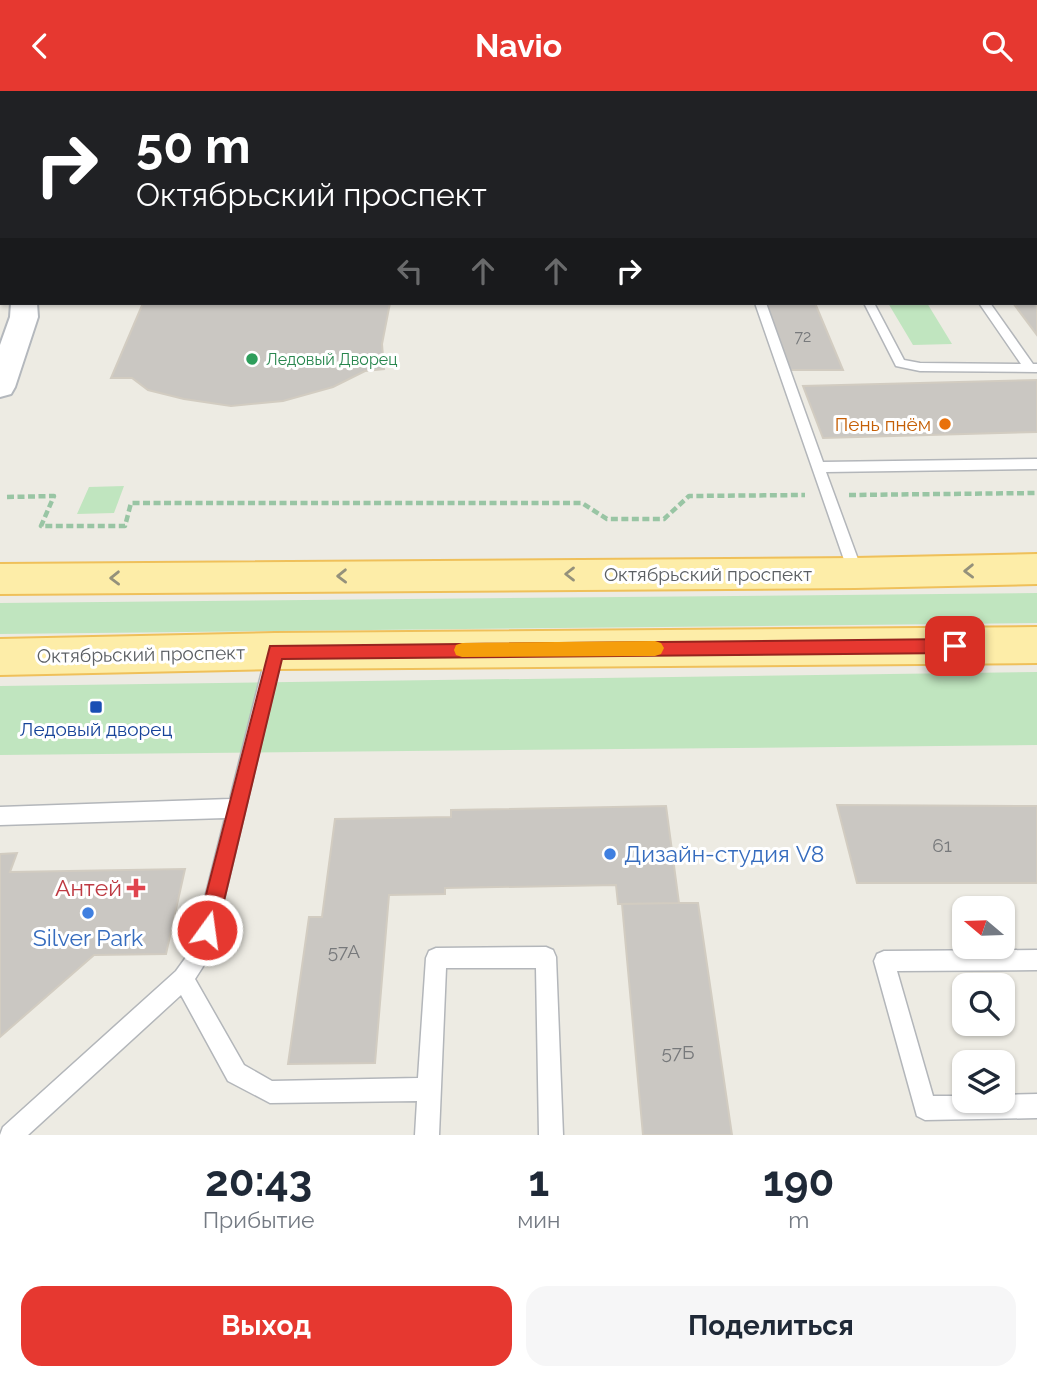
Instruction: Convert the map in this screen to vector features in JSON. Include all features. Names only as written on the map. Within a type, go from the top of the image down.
[{"type":"main road","name":"Октябрьский проспект","points":[[0,579],[855,573],[1037,569]]},
{"type":"main road","name":"Октябрьский проспект","points":[[0,657],[275,651],[1037,645]]},
{"type":"street","points":[[0,387],[24,317],[24,305]]},
{"type":"lane","points":[[761,305],[855,573]]},
{"type":"lane","points":[[870,305],[900,362],[920,367],[1034,367]]},
{"type":"lane","points":[[987,305],[1034,367]]},
{"type":"lane","points":[[818,467],[1037,464]]},
{"type":"lane","points":[[11,1135],[183,978],[201,954],[275,651]]},
{"type":"lane","points":[[0,815],[237,808]]},
{"type":"lane","points":[[427,1135],[436,958],[546,957],[551,1135]]},
{"type":"lane","points":[[1037,960],[884,961],[925,1108],[1037,1106]]},
{"type":"lane","points":[[183,978],[236,1073],[270,1092],[429,1089]]},
{"type":"path","points":[[7,497],[54,496],[41,526],[125,526],[131,503],[582,503],[607,519],[664,519],[689,496],[1037,493]]},
{"type":"green space","points":[[889,305],[928,305],[952,344],[913,345]]},
{"type":"green space","points":[[124,486],[114,513],[77,514],[89,487]]},
{"type":"green space","points":[[1037,593],[1037,623],[0,634],[0,603]]},
{"type":"green space","points":[[1037,672],[1037,745],[0,755],[0,686]]},
{"type":"building","name":"Ледовый Дворец","points":[[142,305],[390,305],[382,344],[384,369],[365,371],[333,387],[283,401],[231,406],[148,390],[132,378],[111,378]]},
{"type":"building","points":[[767,305],[816,305],[843,370],[789,370]]},
{"type":"building","points":[[1014,305],[1037,305],[1037,335]]},
{"type":"building","points":[[1037,380],[1037,432],[823,438],[803,386]]},
{"type":"building","points":[[837,805],[1037,806],[1037,883],[857,883]]},
{"type":"building","points":[[666,806],[679,903],[618,904],[616,885],[445,888],[445,894],[389,895],[375,1063],[288,1064],[309,917],[322,917],[335,819],[451,817],[451,810]]},
{"type":"building","name":"Silver Park","points":[[17,853],[10,872],[185,869],[166,954],[94,955],[0,1037],[0,854]]},
{"type":"building","points":[[698,903],[732,1135],[643,1135],[622,904]]},
{"type":"slow traffic","points":[[462,650],[655,648]]},
{"type":"place","name":"Ледовый Дворец","points":[[252,359]]},
{"type":"place","name":"Пень пнём","points":[[945,424]]},
{"type":"place","name":"Ледовый дворец","points":[[96,707]]},
{"type":"place","name":"Дизайн-студия V8","points":[[610,854]]},
{"type":"place","name":"Антей","points":[[136,888]]},
{"type":"place","name":"Silver Park","points":[[88,913]]},
{"type":"route","points":[[207,930],[275,651],[955,646]]}]
